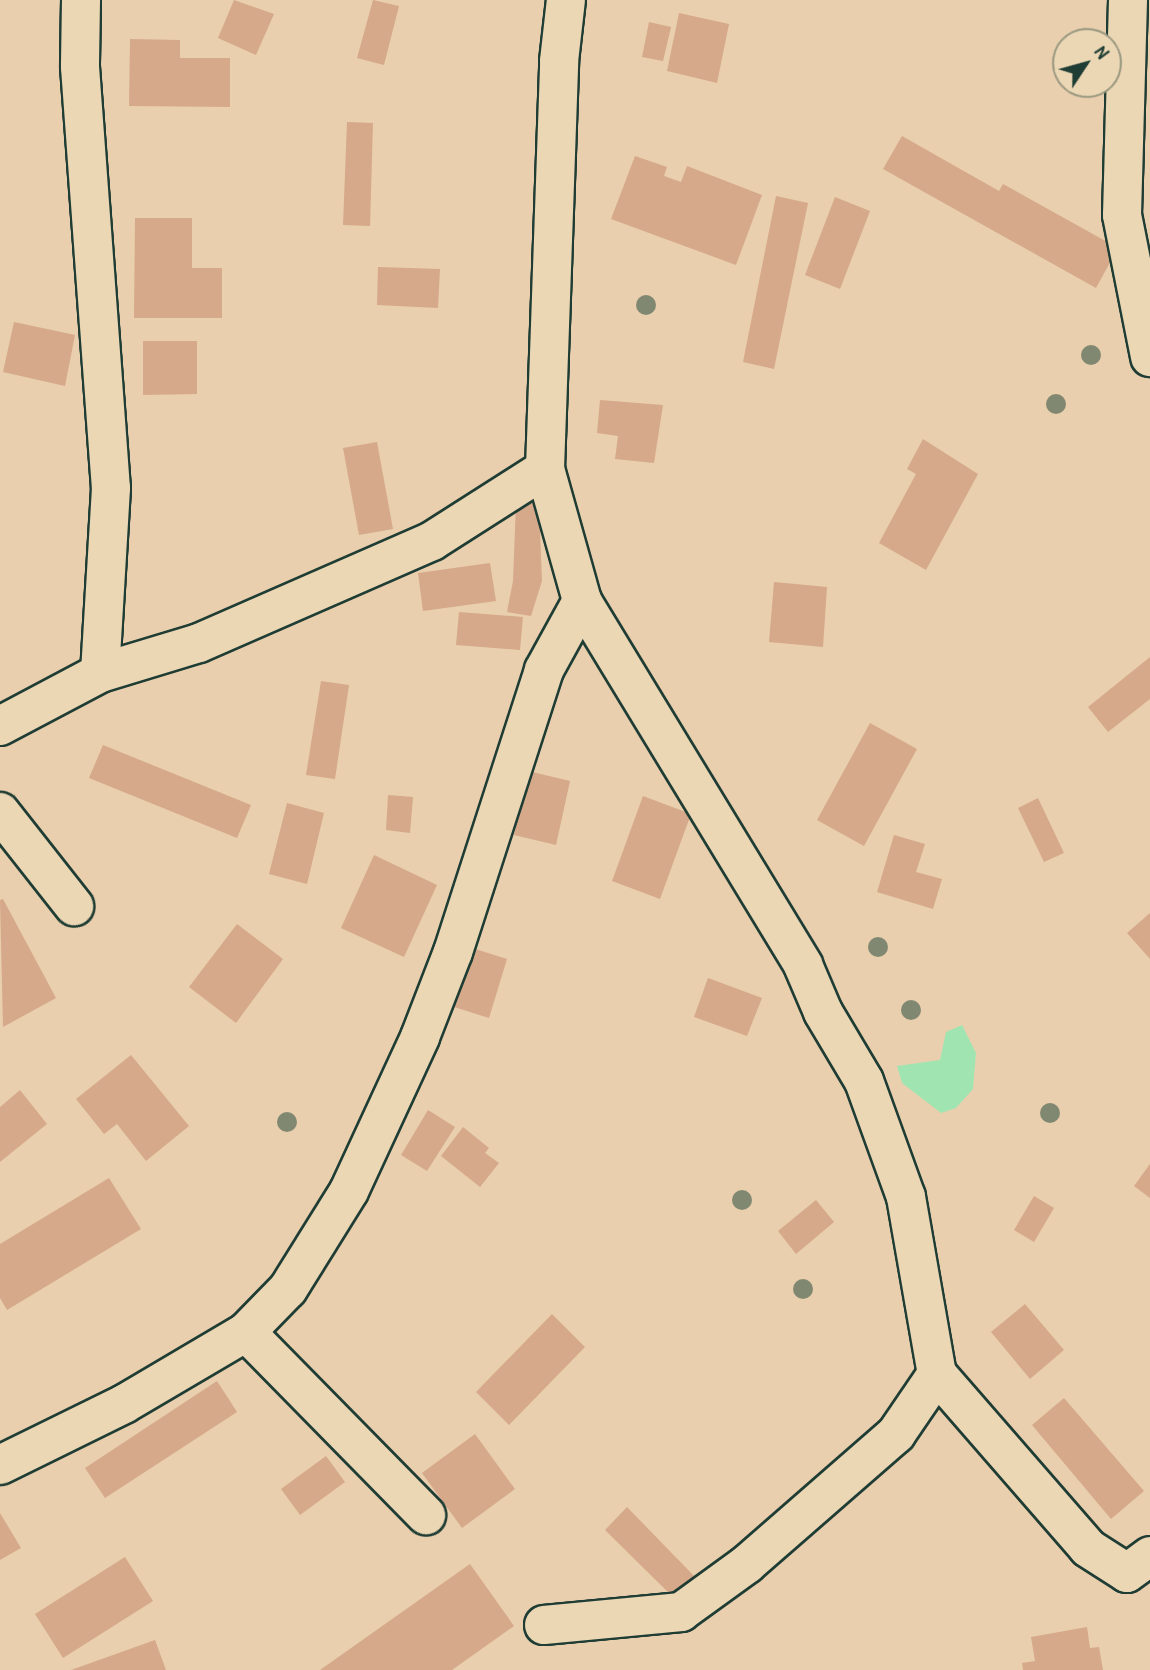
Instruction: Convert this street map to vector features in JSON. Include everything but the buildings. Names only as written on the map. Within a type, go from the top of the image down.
[{"type":"street","points":[[80,0],[80,67],[111,488],[100,673]]},
{"type":"street","points":[[566,0],[559,61],[545,469],[582,601],[803,965],[823,1012],[864,1081],[906,1197],[937,1374],[1088,1548],[1127,1573],[1150,1556]]},
{"type":"street","points":[[1128,0],[1122,215],[1150,357]]},
{"type":"street","points":[[0,726],[100,673],[199,643],[432,541],[545,469]]},
{"type":"street","points":[[0,1465],[124,1404],[246,1332],[288,1289],[349,1191],[453,952],[544,670],[582,601]]},
{"type":"street","points":[[0,812],[74,906]]},
{"type":"street","points":[[246,1332],[426,1515]]},
{"type":"street","points":[[544,1625],[681,1612],[747,1564],[895,1434],[937,1374]]},
{"type":"green space","points":[[962,1025],[976,1053],[973,1089],[956,1108],[941,1113],[902,1083],[897,1066],[940,1060],[946,1032]]}]
